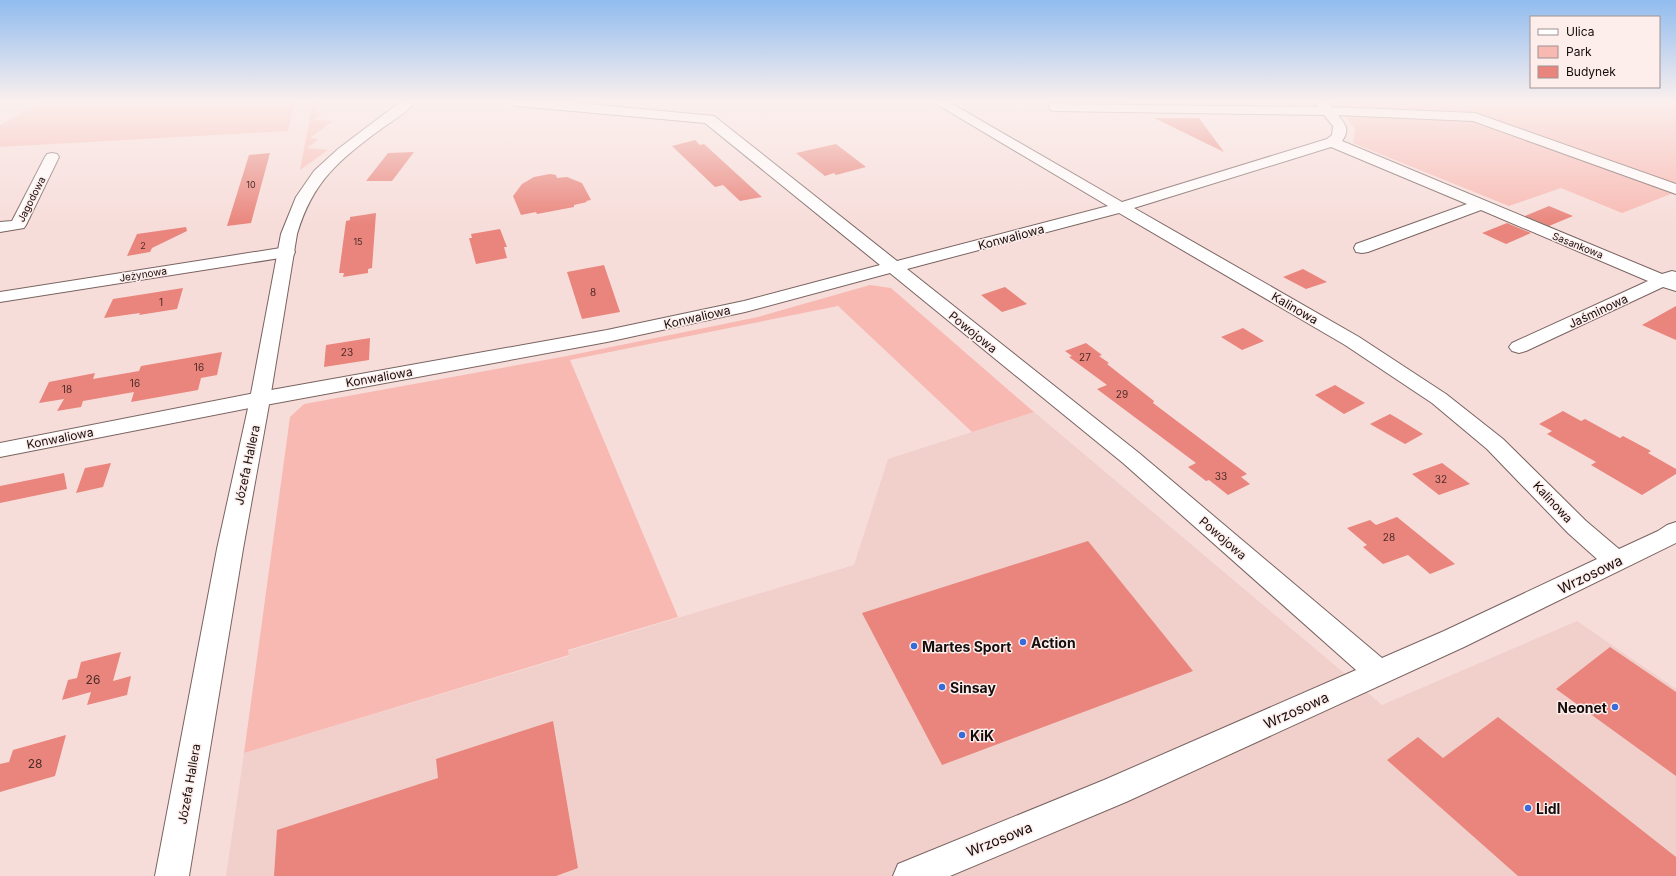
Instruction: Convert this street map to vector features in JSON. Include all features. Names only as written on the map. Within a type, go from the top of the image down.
[{"type":"street","name":"Józefa Hallera","points":[[172,876],[230,549],[294,218],[311,185],[340,155],[356,143]]},
{"type":"street","name":"Powojowa","points":[[739,143],[1131,458],[1379,673]]},
{"type":"street","name":"Kalinowa","points":[[1009,143],[1333,330],[1427,389],[1460,413],[1491,439],[1521,468],[1572,523],[1617,562]]},
{"type":"street","name":"Konwaliowa","points":[[0,450],[260,399],[649,328],[745,306],[1121,208],[1329,143]]},
{"type":"street","name":"Sasankowa","points":[[1334,143],[1479,205],[1672,280]]},
{"type":"street","points":[[1545,143],[1676,189]]},
{"type":"street","name":"Jagodowa","points":[[0,227],[18,225],[52,157]]},
{"type":"street","points":[[1362,248],[1479,205]]},
{"type":"street","name":"Jeżynowa","points":[[0,297],[287,252]]},
{"type":"street","name":"Jaśminowa","points":[[1519,347],[1672,280]]},
{"type":"street","name":"Wrzosowa","points":[[910,876],[1115,791],[1379,673],[1617,562],[1676,531]]},
{"type":"shaded area","points":[[1034,412],[1382,705],[1577,621],[1676,689],[1676,876],[226,876],[244,753],[569,656],[568,651],[854,565],[888,459]]},
{"type":"green space","points":[[0,143],[74,143],[0,147]]},
{"type":"green space","points":[[305,143],[314,143],[307,148],[328,150],[300,170]]},
{"type":"green space","points":[[1353,143],[1676,143],[1676,192],[1622,213],[1561,188],[1509,206]]},
{"type":"green space","points":[[870,285],[891,288],[1034,412],[972,432],[838,306],[570,360],[678,617],[568,650],[569,655],[244,753],[290,417],[304,404],[567,356],[758,317]]},
{"type":"building","points":[[684,143],[698,143],[700,145],[704,144],[762,197],[740,201],[723,185],[715,187],[672,146]]},
{"type":"building","points":[[1205,143],[1217,143],[1224,152]]},
{"type":"building","points":[[836,144],[866,167],[836,175],[834,173],[825,176],[796,153]]},
{"type":"building","points":[[414,152],[392,181],[366,181],[388,153]]},
{"type":"building","points":[[270,153],[251,223],[227,226],[249,155]]},
{"type":"building","points":[[550,174],[556,175],[557,178],[567,177],[582,183],[591,200],[574,205],[574,207],[537,214],[536,212],[521,215],[513,196],[522,184],[534,177]]},
{"type":"building","points":[[1549,206],[1573,216],[1549,226],[1525,216]]},
{"type":"building","points":[[376,213],[372,268],[368,269],[368,273],[343,277],[344,273],[339,273],[346,221],[350,220],[350,217]]},
{"type":"building","points":[[1507,223],[1531,233],[1506,244],[1482,233]]},
{"type":"building","points":[[186,227],[187,231],[152,248],[150,252],[127,256],[137,234]]},
{"type":"building","points":[[500,229],[507,247],[504,247],[507,258],[476,264],[469,238],[472,238],[471,234]]},
{"type":"building","points":[[604,265],[620,312],[582,319],[567,272]]},
{"type":"building","points":[[1303,269],[1327,282],[1306,289],[1283,277]]},
{"type":"building","points":[[1005,287],[1027,304],[1002,312],[981,295]]},
{"type":"building","points":[[183,288],[177,309],[139,315],[140,313],[104,318],[113,299]]},
{"type":"building","points":[[1676,306],[1676,340],[1642,325]]},
{"type":"building","points":[[1243,328],[1264,341],[1242,350],[1221,337]]},
{"type":"building","points":[[370,338],[369,360],[324,367],[326,345]]},
{"type":"building","points":[[1086,343],[1102,355],[1099,356],[1109,363],[1107,364],[1154,401],[1153,403],[1247,474],[1241,477],[1250,484],[1228,495],[1209,480],[1206,481],[1188,467],[1196,463],[1097,389],[1107,385],[1069,357],[1072,356],[1065,351]]},
{"type":"building","points":[[222,352],[217,375],[201,378],[198,390],[131,402],[134,392],[83,401],[81,407],[57,411],[64,399],[39,403],[49,382],[95,373],[93,379],[139,371],[141,366]]},
{"type":"building","points":[[1335,385],[1365,403],[1344,414],[1315,395]]},
{"type":"building","points":[[1563,411],[1581,421],[1585,419],[1620,438],[1623,436],[1651,451],[1648,453],[1676,469],[1676,474],[1642,495],[1591,465],[1596,462],[1547,434],[1552,431],[1539,424]]},
{"type":"building","points":[[1390,414],[1423,434],[1405,444],[1370,424]]},
{"type":"building","points":[[111,463],[103,487],[76,493],[85,468]]},
{"type":"building","points":[[1442,463],[1470,484],[1439,495],[1412,474]]},
{"type":"building","points":[[64,473],[67,489],[0,503],[0,486]]},
{"type":"building","points":[[1397,517],[1455,564],[1430,574],[1408,555],[1383,564],[1363,547],[1367,545],[1347,528],[1370,520],[1376,525]]},
{"type":"building","name":"Action","points":[[1088,541],[1193,671],[942,765],[862,613]]},
{"type":"building","points":[[1610,647],[1676,692],[1676,776],[1556,689]]},
{"type":"building","points":[[121,652],[113,681],[131,676],[127,695],[87,705],[91,692],[62,700],[68,680],[77,678],[81,662]]},
{"type":"building","name":"Lidl","points":[[1498,717],[1676,857],[1676,876],[1518,876],[1387,760],[1418,737],[1443,758]]},
{"type":"building","points":[[553,721],[578,868],[556,876],[274,876],[277,830],[438,778],[436,759]]},
{"type":"building","points":[[66,735],[55,776],[0,792],[0,764],[9,762],[13,750]]},
{"type":"place","name":"Action","points":[[1023,642]]},
{"type":"place","name":"Martes Sport","points":[[914,646]]},
{"type":"place","name":"Sinsay","points":[[942,687]]},
{"type":"place","name":"Neonet","points":[[1615,707]]},
{"type":"place","name":"KiK","points":[[962,735]]},
{"type":"place","name":"Lidl","points":[[1528,808]]}]
